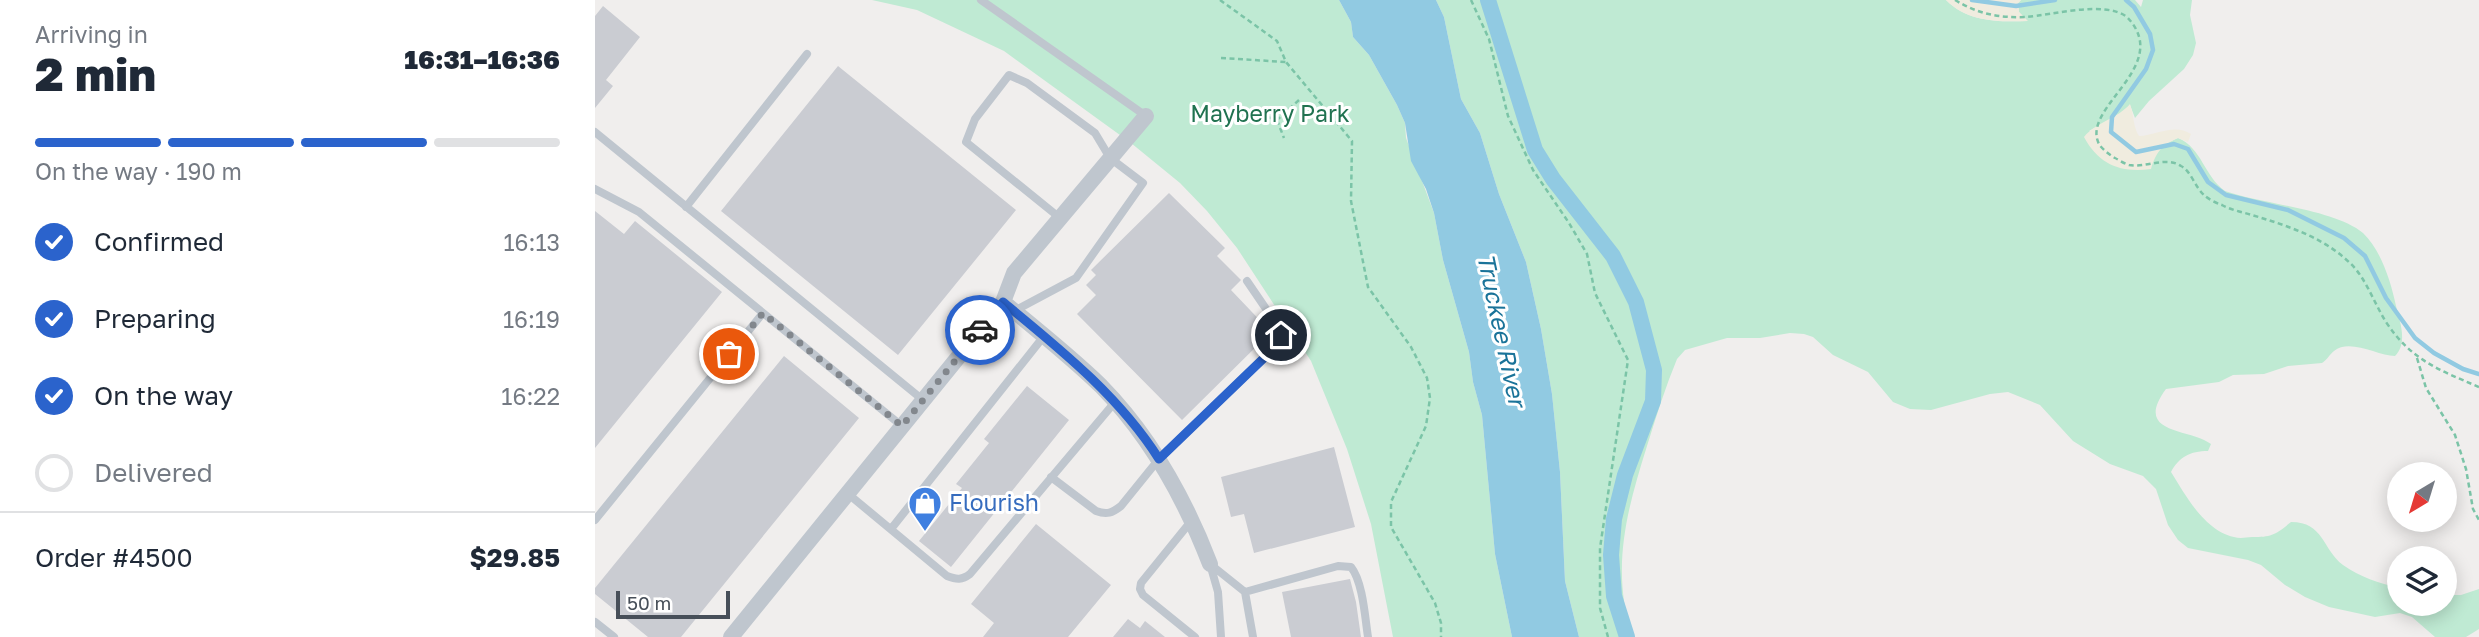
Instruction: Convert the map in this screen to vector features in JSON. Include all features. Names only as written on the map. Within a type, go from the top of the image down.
[{"type":"street","points":[[731,637],[923,400],[1008,306],[1014,273],[1146,116]]},
{"type":"street","points":[[1008,306],[1073,359],[1115,402],[1159,459],[1192,520],[1210,565]]},
{"type":"lane","points":[[981,0],[1146,116]]},
{"type":"lane","points":[[686,207],[807,54]]},
{"type":"lane","points":[[1008,306],[1076,278],[1143,183],[1110,158],[1095,133],[1027,83],[1009,75],[975,120],[966,142],[1060,218]]},
{"type":"lane","points":[[595,132],[923,400]]},
{"type":"lane","points":[[595,189],[639,212],[902,426]]},
{"type":"lane","points":[[1051,477],[1096,511],[1105,514],[1114,512],[1121,506],[1159,459],[1266,356],[1281,335],[1247,281]]},
{"type":"lane","points":[[595,520],[763,313]]},
{"type":"lane","points":[[891,529],[1044,336]]},
{"type":"lane","points":[[847,493],[947,576],[964,579],[1115,402]]},
{"type":"lane","points":[[1192,520],[1141,583],[1140,589],[1143,595],[1195,637]]},
{"type":"lane","points":[[1210,565],[1245,592],[1252,637]]},
{"type":"lane","points":[[1210,565],[1218,592],[1221,637]]},
{"type":"lane","points":[[1245,592],[1346,565],[1356,572],[1368,637]]},
{"type":"lane","points":[[595,622],[614,637]]},
{"type":"path","points":[[1220,0],[1277,41],[1286,62],[1352,141],[1351,201],[1368,287],[1411,347],[1427,378],[1430,398],[1426,426],[1391,502],[1391,527],[1435,603],[1441,623],[1441,637]]},
{"type":"path","points":[[1471,0],[1489,39],[1508,116],[1533,170],[1587,254],[1595,293],[1628,360],[1599,548],[1600,608],[1608,637]]},
{"type":"path","points":[[1955,0],[1972,11],[1995,17],[2027,17],[2081,6],[2105,6],[2119,10],[2128,17],[2137,33],[2141,49],[2128,79],[2102,114],[2097,133],[2099,144],[2111,155],[2129,165],[2170,162],[2183,166],[2204,196],[2224,206],[2307,233],[2352,264],[2386,322],[2417,358],[2426,387],[2455,435],[2466,469],[2473,509],[2479,520]]},
{"type":"path","points":[[1221,58],[1286,62]]},
{"type":"path","points":[[1277,120],[1299,100]]},
{"type":"path","points":[[1244,108],[1277,120],[1285,138]]},
{"type":"path","points":[[2417,358],[2479,387]]},
{"type":"green space","name":"Mayberry Park","points":[[872,0],[1339,0],[1351,22],[1353,37],[1369,55],[1397,105],[1405,123],[1406,138],[1434,213],[1443,260],[1469,352],[1473,382],[1482,415],[1495,554],[1512,637],[1393,637],[1371,524],[1347,449],[1311,361],[1237,248],[1180,183],[1131,143],[1004,51],[917,10]]},
{"type":"green space","points":[[1436,0],[1946,0],[1974,17],[1994,21],[2027,21],[2019,12],[2018,3],[2021,0],[2135,0],[2141,7],[2143,0],[2192,0],[2190,15],[2196,43],[2193,55],[2184,69],[2149,101],[2135,118],[2130,105],[2123,112],[2089,131],[2156,154],[2164,144],[2178,138],[2193,148],[2212,178],[2225,191],[2334,218],[2363,233],[2375,248],[2388,277],[2402,339],[2395,356],[2356,347],[2341,347],[2322,363],[2288,366],[2264,374],[2233,375],[2219,382],[2166,389],[2157,404],[2156,415],[2160,422],[2168,428],[2211,444],[2208,451],[2196,452],[2181,459],[2171,472],[2208,523],[2229,536],[2242,538],[2273,534],[2291,522],[2310,526],[2343,565],[2356,573],[2387,584],[2387,615],[2375,617],[2329,607],[2285,585],[2261,565],[2188,548],[2178,540],[2168,525],[2156,489],[2143,476],[2110,464],[2073,441],[2040,405],[2008,392],[1990,394],[1931,410],[1910,409],[1893,402],[1868,372],[1833,355],[1813,337],[1790,333],[1760,338],[1727,338],[1685,350],[1677,359],[1639,471],[1627,518],[1622,564],[1626,612],[1632,637],[1579,637],[1565,581],[1560,472],[1552,394],[1541,329],[1526,262],[1499,194],[1480,133],[1461,99],[1444,17]]},
{"type":"green space","points":[[2479,589],[2479,629],[2466,637],[2435,637],[2409,616],[2457,616],[2457,595]]},
{"type":"sand","points":[[1946,0],[2021,0],[2018,3],[2019,12],[2028,21],[1995,21],[1974,17]]},
{"type":"sand","points":[[2130,104],[2139,136],[2179,130],[2191,134],[2188,142],[2178,138],[2168,143],[2160,150],[2151,169],[2130,170],[2104,160],[2084,137]]},
{"type":"water","name":"Truckee River","points":[[1339,0],[1436,0],[1444,17],[1461,99],[1480,133],[1499,194],[1526,262],[1541,329],[1552,394],[1560,472],[1565,581],[1579,637],[1512,637],[1495,554],[1482,415],[1473,382],[1469,352],[1443,260],[1434,213],[1426,189],[1411,161],[1405,123],[1397,105],[1369,55],[1353,37],[1351,22]]},
{"type":"building","points":[[603,6],[640,37],[606,80],[613,86],[595,108],[595,16]]},
{"type":"building","points":[[838,66],[1016,210],[898,355],[721,211]]},
{"type":"building","points":[[1169,193],[1225,248],[1217,256],[1241,280],[1231,290],[1271,332],[1182,420],[1077,314],[1096,295],[1086,285],[1096,275],[1091,270]]},
{"type":"building","points":[[595,211],[624,234],[635,221],[722,292],[595,448]]},
{"type":"building","points":[[784,356],[859,418],[681,637],[648,637],[595,594],[595,588]]},
{"type":"building","points":[[1027,386],[1069,420],[951,567],[919,541],[962,488],[956,484],[989,443],[984,439]]},
{"type":"building","points":[[1334,447],[1355,527],[1254,553],[1244,514],[1231,517],[1221,477]]},
{"type":"building","points":[[1036,524],[1111,585],[1068,637],[983,637],[994,623],[971,604]]},
{"type":"building","points":[[1350,579],[1361,637],[1291,637],[1282,592]]},
{"type":"building","points":[[1128,619],[1140,628],[1145,621],[1165,637],[1113,637]]},
{"type":"waterway","points":[[1488,0],[1535,150],[1553,179],[1613,256],[1636,302],[1654,370],[1653,401],[1625,475],[1614,519],[1611,555],[1614,596],[1627,637]]},
{"type":"waterway","points":[[1972,0],[2016,6],[2055,0]]},
{"type":"waterway","points":[[2126,0],[2134,7],[2150,34],[2153,50],[2146,69],[2112,117],[2111,132],[2136,152],[2174,144],[2188,149],[2208,182],[2226,195],[2288,210],[2344,238],[2365,256],[2386,298],[2415,338],[2434,353],[2463,369],[2479,374]]},
{"type":"way so far","points":[[729,354],[763,313],[902,426],[980,330]]},
{"type":"place","name":"Flourish","points":[[925,533]]},
{"type":"route","points":[[980,330],[1003,302],[1073,359],[1102,388],[1131,420],[1159,459],[1266,356],[1281,335]]}]
